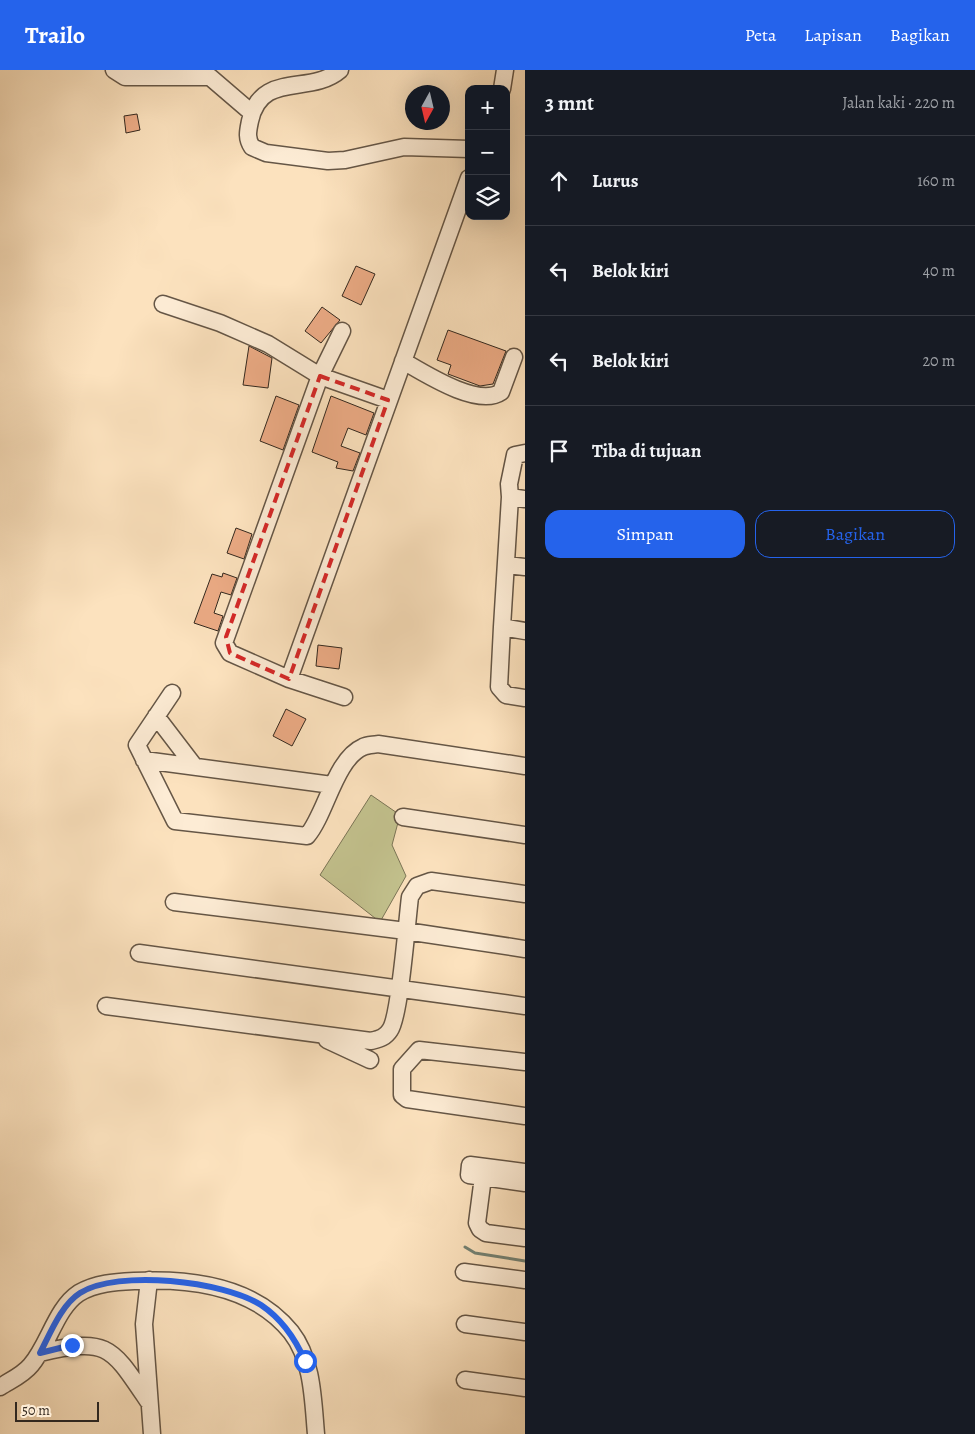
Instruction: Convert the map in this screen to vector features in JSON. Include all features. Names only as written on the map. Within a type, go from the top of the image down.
[{"type":"street","points":[[114,70],[125,77],[210,77],[252,113]]},
{"type":"street","points":[[340,70],[330,78],[320,81],[272,89],[260,98],[252,113],[248,135],[248,141],[252,147],[258,151],[284,157],[328,161],[345,160],[404,147],[465,149]]},
{"type":"street","points":[[503,85],[505,70]]},
{"type":"street","points":[[289,679],[465,189]]},
{"type":"street","points":[[163,304],[220,322],[268,344],[320,376],[388,400]]},
{"type":"street","points":[[342,331],[320,376],[224,643],[230,653],[289,679],[344,697]]},
{"type":"street","points":[[403,361],[452,388],[471,394],[488,396],[501,392],[514,357]]},
{"type":"street","points":[[525,453],[515,456],[509,484],[518,498],[507,565],[499,687],[506,695],[525,698]]},
{"type":"street","points":[[507,565],[525,567]]},
{"type":"street","points":[[502,627],[525,631]]},
{"type":"street","points":[[172,693],[137,745],[175,821],[307,836],[314,829],[332,785],[351,755],[363,747],[378,744],[525,766]]},
{"type":"street","points":[[156,716],[195,767]]},
{"type":"street","points":[[144,760],[332,785]]},
{"type":"street","points":[[403,816],[525,834]]},
{"type":"street","points":[[106,1006],[371,1041],[384,1038],[392,1028],[410,897],[417,886],[431,881],[525,894]]},
{"type":"street","points":[[174,902],[406,931],[525,949]]},
{"type":"street","points":[[139,953],[399,987],[525,1006]]},
{"type":"street","points":[[311,1032],[370,1060]]},
{"type":"street","points":[[525,1062],[419,1050],[402,1069],[402,1094],[407,1099],[525,1116]]},
{"type":"street","points":[[525,1172],[470,1165],[469,1175],[525,1183]]},
{"type":"street","points":[[483,1177],[477,1223],[480,1229],[486,1232],[525,1238]]},
{"type":"street","points":[[464,1272],[525,1280]]},
{"type":"street","points":[[149,1280],[144,1324],[152,1434]]},
{"type":"street","points":[[0,1387],[27,1370],[40,1353],[67,1305],[78,1294],[93,1286],[112,1282],[149,1280],[198,1284],[239,1295],[260,1305],[291,1333],[305,1361],[312,1384],[316,1434]]},
{"type":"street","points":[[465,1324],[525,1332]]},
{"type":"street","points":[[40,1353],[84,1345],[112,1353],[123,1363],[149,1402]]},
{"type":"street","points":[[465,1380],[525,1388]]},
{"type":"highlighted area","points":[[320,376],[388,400],[289,679],[230,653],[226,637]]},
{"type":"shaded area","points":[[371,795],[400,815],[392,845],[406,876],[380,922],[320,875]]},
{"type":"building","points":[[137,114],[140,130],[126,133],[124,116]]},
{"type":"building","points":[[356,266],[375,274],[361,305],[342,296]]},
{"type":"building","points":[[322,307],[340,320],[321,343],[305,331]]},
{"type":"building","points":[[448,330],[506,351],[493,384],[480,386],[448,374],[451,365],[437,360]]},
{"type":"building","points":[[249,346],[272,358],[268,388],[243,385]]},
{"type":"building","points":[[276,396],[299,405],[283,450],[260,441]]},
{"type":"building","points":[[331,396],[374,413],[366,435],[348,428],[341,446],[360,453],[353,471],[336,468],[338,462],[312,452]]},
{"type":"building","points":[[236,528],[252,534],[244,559],[227,553]]},
{"type":"building","points":[[223,573],[237,578],[231,595],[221,592],[214,613],[223,616],[218,631],[194,623],[212,574],[222,577]]},
{"type":"building","points":[[318,645],[342,648],[339,669],[316,666]]},
{"type":"building","points":[[286,709],[306,719],[292,746],[273,736]]},
{"type":"waterway","points":[[465,1247],[475,1253],[525,1261]]},
{"type":"route","points":[[72,1345],[40,1353],[67,1305],[78,1294],[93,1286],[112,1282],[149,1280],[179,1282],[198,1284],[239,1295],[260,1305],[291,1333],[305,1361]]}]
